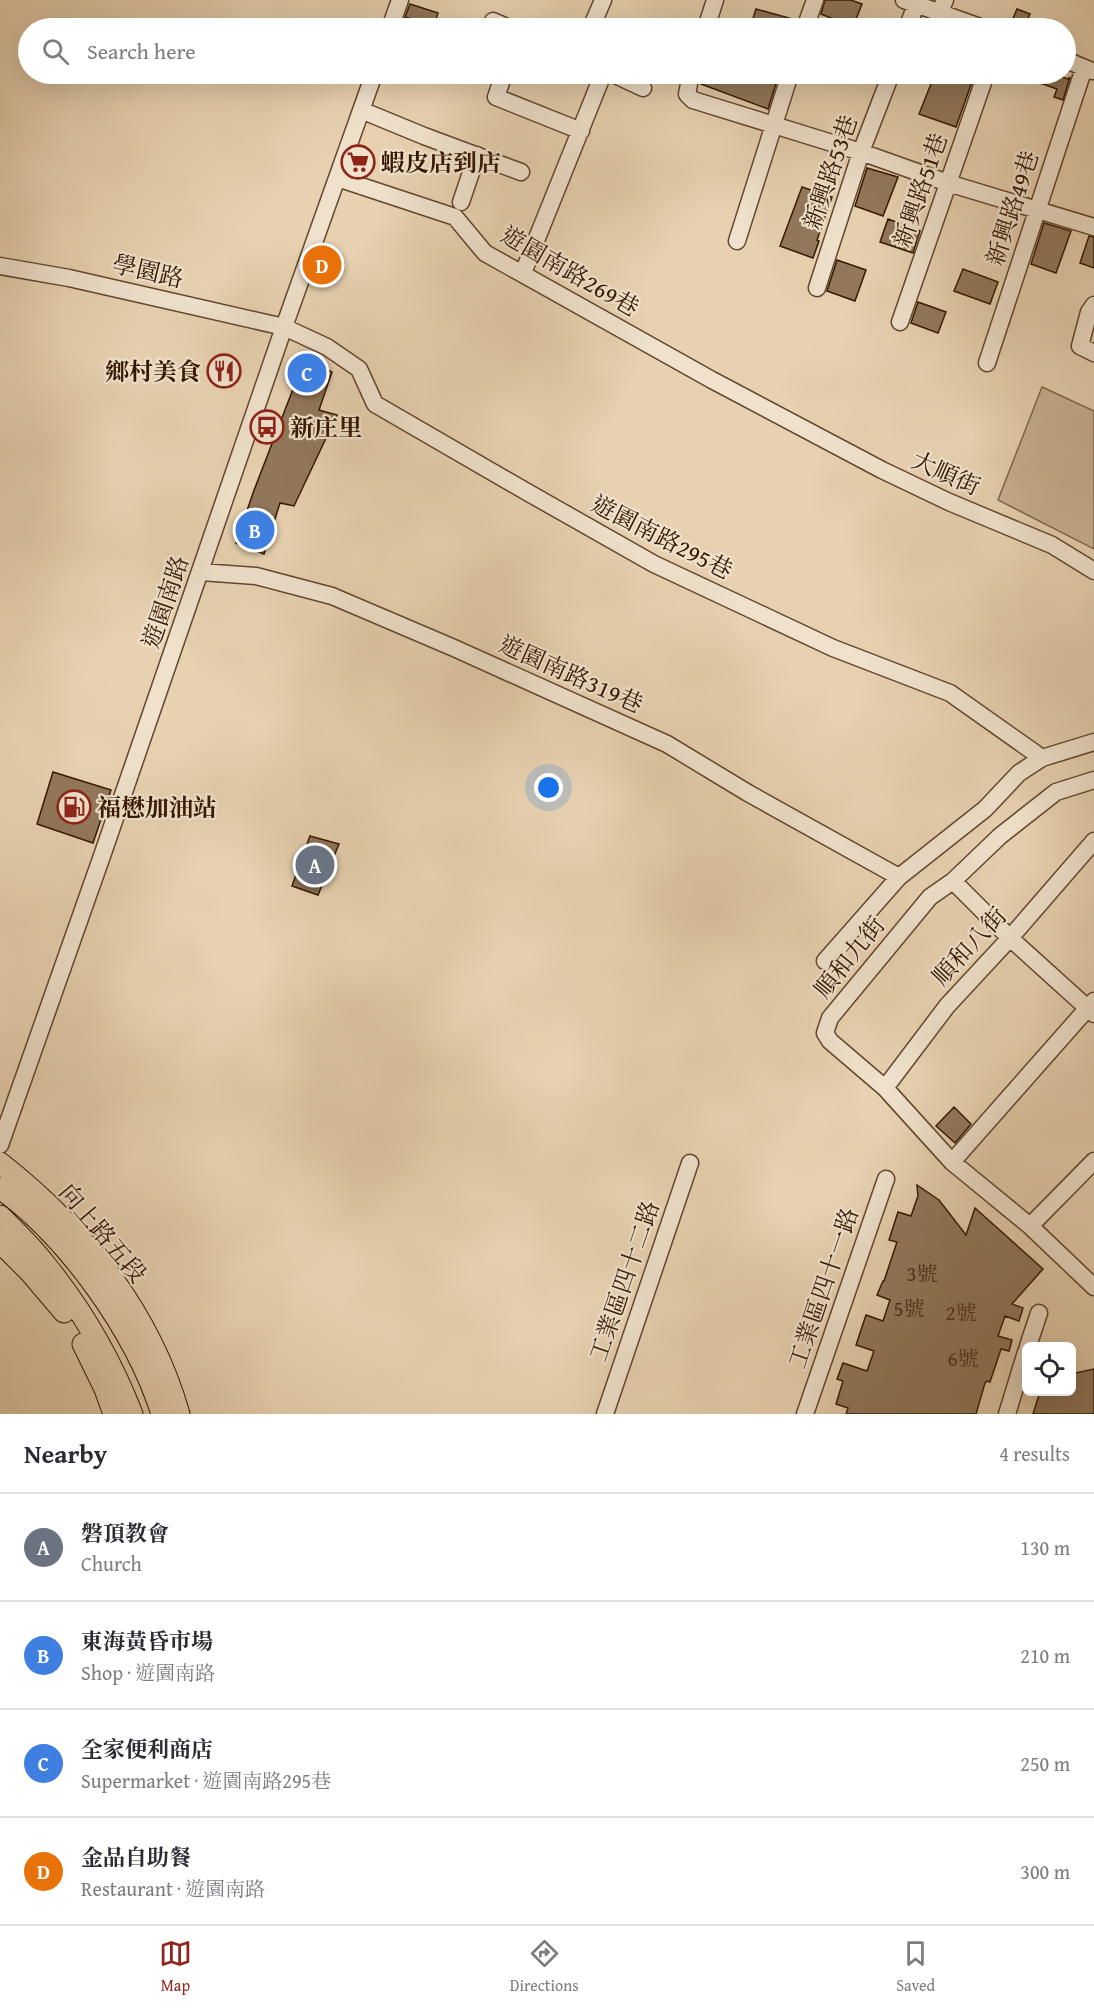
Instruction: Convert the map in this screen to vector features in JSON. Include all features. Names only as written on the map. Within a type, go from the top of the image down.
[{"type":"main road","name":"向上路五段","points":[[0,1163],[33,1189],[74,1230],[119,1285],[157,1356],[179,1414]]},
{"type":"main road","name":"向上路五段","points":[[0,1188],[19,1202],[61,1242],[115,1315],[143,1365],[162,1414]]},
{"type":"main road","points":[[0,1216],[44,1262],[80,1312],[120,1382],[132,1414]]},
{"type":"main road","points":[[0,1242],[37,1280],[74,1325],[105,1389],[114,1414]]},
{"type":"street","points":[[394,18],[400,0]]},
{"type":"street","points":[[595,18],[603,0]]},
{"type":"street","points":[[709,18],[715,0]]},
{"type":"street","points":[[809,18],[815,0]]},
{"type":"street","points":[[908,18],[910,2],[942,7],[963,18]]},
{"type":"street","name":"新興路49巷","points":[[987,363],[1037,209],[1089,70]]},
{"type":"street","name":"遊園南路","points":[[0,1145],[371,84]]},
{"type":"street","points":[[501,84],[496,97],[581,130]]},
{"type":"street","points":[[524,273],[599,84]]},
{"type":"street","points":[[634,84],[643,88]]},
{"type":"street","points":[[689,84],[687,94],[693,100],[861,152],[948,183],[1094,227]]},
{"type":"street","points":[[737,241],[786,84]]},
{"type":"street","name":"新興路53巷","points":[[817,288],[861,152],[887,84]]},
{"type":"street","name":"新興路51巷","points":[[900,322],[983,84]]},
{"type":"street","points":[[362,110],[521,172]]},
{"type":"street","points":[[461,202],[477,155]]},
{"type":"street","name":"遊園南路269巷","points":[[337,178],[455,217],[485,252],[778,416]]},
{"type":"street","name":"學園路","points":[[0,266],[69,278],[284,327]]},
{"type":"street","points":[[1087,350],[1089,312],[1094,305]]},
{"type":"street","name":"遊園南路295巷","points":[[284,327],[327,347],[359,369],[375,404],[627,549],[654,564],[833,648],[950,693],[1042,758]]},
{"type":"street","name":"大順街","points":[[778,416],[949,502],[1052,545],[1094,571]]},
{"type":"street","name":"遊園南路319巷","points":[[201,572],[256,576],[332,596],[454,648],[668,744],[748,794],[899,877]]},
{"type":"street","points":[[825,961],[899,877],[985,808],[1019,773],[1042,758],[1094,742]]},
{"type":"street","name":"順和九街","points":[[1094,780],[1056,792],[1000,836],[953,880],[930,897],[831,1018],[825,1033],[830,1041],[885,1088],[952,1162],[1030,1226],[1094,1287]]},
{"type":"street","name":"順和八街","points":[[885,1088],[947,1006],[1010,938],[1094,841]]},
{"type":"street","points":[[952,1162],[1092,1008],[1010,938],[953,880]]},
{"type":"street","points":[[1030,1226],[1094,1161]]},
{"type":"street","name":"工業區四十二路","points":[[605,1414],[690,1164]]},
{"type":"street","name":"工業區四十一路","points":[[805,1414],[886,1179]]},
{"type":"street","points":[[1030,1342],[1039,1313]]},
{"type":"street","points":[[1006,1414],[1022,1364]]},
{"type":"shaded area","points":[[1042,387],[1094,411],[1094,549],[998,500]]},
{"type":"building","points":[[825,0],[851,0],[862,4],[857,18],[831,18],[821,14]]},
{"type":"building","points":[[410,4],[438,13],[436,18],[405,17]]},
{"type":"building","points":[[756,9],[789,18],[753,18]]},
{"type":"building","points":[[1017,9],[1030,14],[1028,18],[1013,18]]},
{"type":"building","points":[[701,84],[776,84],[768,109]]},
{"type":"building","points":[[931,84],[971,84],[956,127],[919,114]]},
{"type":"building","points":[[1043,84],[1068,84],[1063,100],[1054,97],[1057,89]]},
{"type":"building","points":[[867,168],[898,177],[883,216],[855,206]]},
{"type":"building","points":[[802,187],[832,197],[813,258],[780,246]]},
{"type":"building","points":[[888,219],[920,231],[913,253],[880,242]]},
{"type":"building","points":[[1044,223],[1071,231],[1056,273],[1031,264]]},
{"type":"building","points":[[1089,236],[1094,237],[1094,268],[1080,263]]},
{"type":"building","points":[[837,260],[866,270],[855,301],[827,291]]},
{"type":"building","points":[[963,269],[998,282],[990,304],[954,291]]},
{"type":"building","points":[[918,302],[946,312],[938,333],[911,323]]},
{"type":"building","points":[[305,358],[332,372],[319,410],[337,415],[294,506],[280,503],[264,554],[236,543]]},
{"type":"building","name":"福懋加油站","points":[[53,772],[111,790],[93,843],[37,824]]},
{"type":"building","points":[[310,836],[339,844],[318,895],[292,886]]},
{"type":"building","points":[[954,1107],[971,1124],[955,1143],[936,1126]]},
{"type":"building","points":[[917,1185],[939,1200],[966,1235],[975,1208],[1043,1269],[1012,1304],[1023,1308],[1019,1321],[1005,1316],[998,1336],[1012,1340],[1009,1351],[1001,1349],[990,1382],[985,1383],[976,1414],[846,1414],[848,1408],[836,1404],[843,1381],[837,1379],[843,1363],[867,1371],[874,1351],[856,1345],[866,1315],[883,1321],[890,1300],[877,1295],[897,1242],[889,1240],[898,1212],[911,1216],[918,1196]]},
{"type":"building","points":[[1094,1369],[1094,1414],[1033,1414],[1039,1396],[1076,1396],[1076,1373]]},
{"type":"place","name":"蝦皮店到店","points":[[358,162]]},
{"type":"place","name":"金品自助餐","points":[[322,265]]},
{"type":"place","name":"鄉村美食","points":[[224,371]]},
{"type":"place","name":"全家便利商店","points":[[307,373]]},
{"type":"place","name":"新庄里","points":[[267,427]]},
{"type":"place","name":"東海黃昏市場","points":[[255,530]]},
{"type":"place","name":"福懋加油站","points":[[74,807]]},
{"type":"place","name":"磐頂教會","points":[[315,865]]}]
